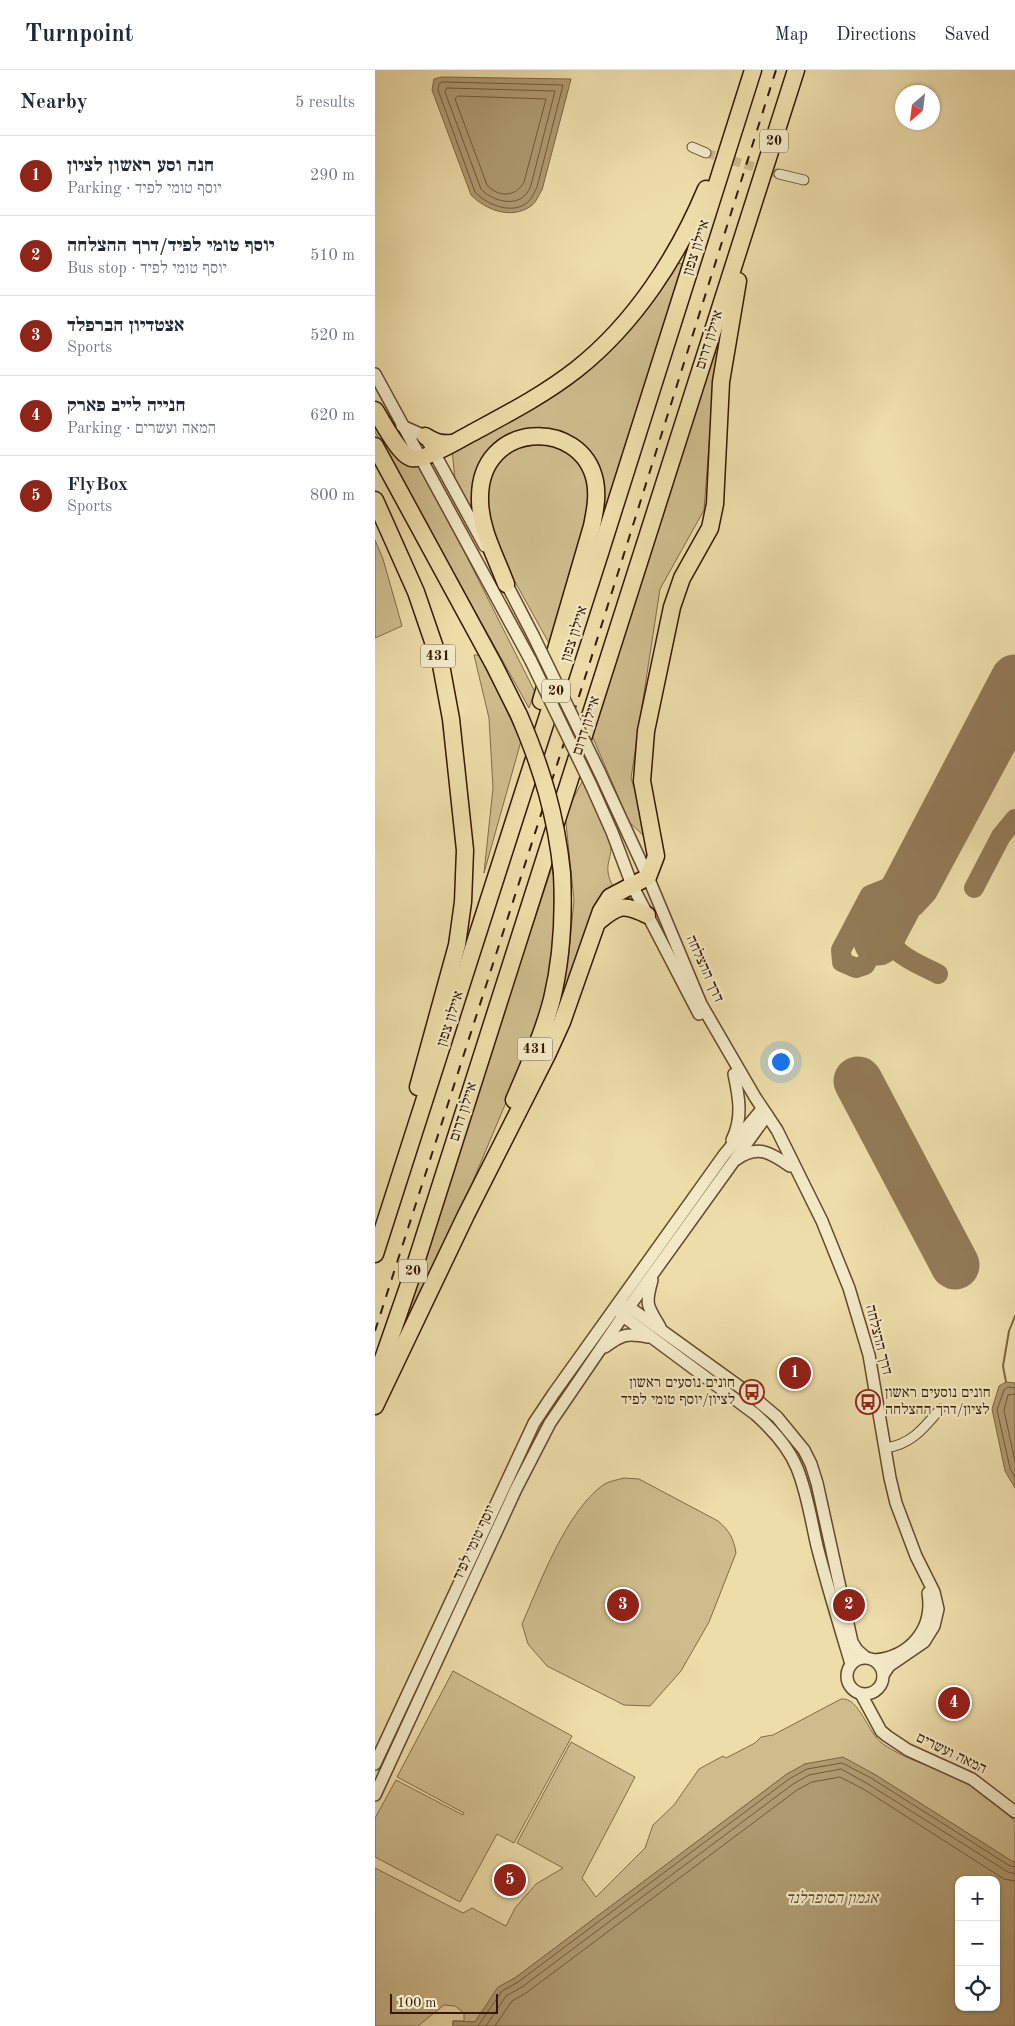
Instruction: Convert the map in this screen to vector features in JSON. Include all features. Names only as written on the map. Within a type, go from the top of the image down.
[{"type":"highway","points":[[375,410],[402,451],[410,457],[427,455],[527,403],[576,370],[594,355],[639,306],[680,242],[698,207],[753,70]]},
{"type":"highway","name":"איילון צפון","points":[[375,1254],[753,70]]},
{"type":"highway","name":"איילון דרום","points":[[375,1382],[410,1281],[698,375],[752,213],[796,70]]},
{"type":"highway","points":[[375,1406],[466,1215],[522,1107],[558,1030],[601,911],[610,897],[648,877],[657,856],[642,782],[646,731],[672,606],[682,578],[710,528],[715,504],[724,360],[752,213]]},
{"type":"highway","points":[[425,436],[434,442],[452,443]]},
{"type":"highway","points":[[485,914],[492,871],[594,514],[596,492],[590,466],[581,454],[562,441],[535,436],[519,439],[504,446],[494,454],[483,472],[480,486],[481,511],[488,538],[506,584]]},
{"type":"highway","name":"431","points":[[375,446],[490,657],[519,715],[546,786],[556,829],[562,873],[561,949],[552,999],[529,1065],[466,1215]]},
{"type":"highway","name":"431","points":[[375,500],[416,592],[441,665],[451,719],[465,850],[463,902],[457,945],[375,1248]]},
{"type":"highway","points":[[597,923],[613,909],[631,907],[647,915]]},
{"type":"street","points":[[692,147],[706,153]]},
{"type":"street","points":[[779,174],[804,180]]},
{"type":"street","points":[[375,374],[402,426],[427,455]]},
{"type":"street","points":[[402,426],[425,436],[427,455]]},
{"type":"street","name":"דרך ההצלחה","points":[[427,455],[506,584],[533,636],[599,770],[648,877],[701,1004],[811,1202]]},
{"type":"street","name":"דרך ההצלחה","points":[[427,455],[531,660],[591,785],[612,832],[632,885],[693,1005],[734,1074],[762,1115],[777,1130],[835,1250],[863,1334],[871,1365],[885,1448],[897,1503],[905,1530],[925,1577],[934,1592],[938,1609],[934,1626],[924,1642],[889,1666],[883,1675]]},
{"type":"street","points":[[727,1160],[739,1123],[740,1108],[734,1074]]},
{"type":"street","points":[[727,1160],[762,1115]]},
{"type":"street","points":[[727,1160],[758,1150],[774,1155],[790,1166]]},
{"type":"street","name":"יוסף טומי לפיד","points":[[375,1795],[538,1444],[560,1406],[655,1270],[727,1160]]},
{"type":"street","name":"יוסף טומי לפיד","points":[[375,1764],[535,1424],[553,1393],[616,1305],[727,1160]]},
{"type":"street","points":[[655,1270],[647,1304],[662,1331]]},
{"type":"street","points":[[616,1305],[662,1331],[762,1404],[787,1426],[804,1450],[811,1464],[817,1484],[852,1642],[857,1650],[880,1666],[883,1675],[883,1681],[876,1691],[873,1700],[876,1722]]},
{"type":"street","points":[[626,1312],[652,1338],[755,1414],[769,1426],[785,1446],[797,1468],[830,1595],[851,1664]]},
{"type":"street","points":[[598,1352],[618,1337],[627,1334],[652,1338]]},
{"type":"street","points":[[885,1448],[897,1446],[912,1438],[940,1409]]},
{"type":"street","name":"דרך ההצלחה","points":[[869,1659],[895,1655],[904,1650],[918,1637],[924,1628],[930,1610],[925,1577]]},
{"type":"street","points":[[869,1659],[857,1659],[851,1664],[847,1669],[847,1681],[849,1687],[861,1694],[876,1691]]},
{"type":"street","name":"המאה ועשרים","points":[[861,1694],[881,1731],[897,1743],[972,1778],[1015,1812]]},
{"type":"shaded area","points":[[675,263],[683,264],[606,514],[602,510],[586,449],[509,436],[489,449],[481,461],[473,485],[474,503],[467,506],[455,480],[452,449],[527,410]]},
{"type":"shaded area","points":[[710,351],[718,354],[713,392],[704,510],[660,589],[631,778],[650,839],[629,822],[591,733]]},
{"type":"shaded area","points":[[375,419],[410,464],[422,468],[535,692],[529,708],[375,432]]},
{"type":"shaded area","points":[[521,444],[554,444],[583,463],[591,499],[550,645],[503,560],[486,510],[492,466]]},
{"type":"shaded area","points":[[375,540],[383,559],[402,626],[375,638]]},
{"type":"shaded area","points":[[474,655],[480,655],[521,741],[484,873],[493,788],[489,718]]},
{"type":"shaded area","points":[[583,780],[608,831],[611,851],[608,873],[614,888],[564,1002],[558,1004],[569,952],[574,900],[565,814]]},
{"type":"shaded area","points":[[553,864],[557,918],[549,978],[540,1012],[523,1062],[415,1319],[387,1374],[434,1225]]},
{"type":"shaded area","points":[[624,1478],[639,1479],[718,1521],[730,1535],[736,1553],[709,1622],[681,1671],[650,1706],[624,1705],[547,1666],[528,1644],[522,1624],[555,1549],[577,1512],[603,1485]]},
{"type":"shaded area","points":[[453,1671],[572,1736],[514,1843],[497,1834],[460,1902],[375,1857],[375,1818],[396,1780],[463,1815],[464,1813],[397,1777]]},
{"type":"shaded area","points":[[841,1699],[848,1700],[858,1709],[877,1739],[883,1744],[901,1755],[968,1783],[1015,1821],[1015,1863],[874,1774],[843,1758],[805,1764],[787,1774],[515,1978],[499,1987],[475,2022],[453,2021],[464,2021],[464,2013],[455,2006],[444,2005],[418,2026],[375,2026],[375,1868],[463,1913],[472,1908],[506,1926],[515,1908],[536,1884],[563,1868],[517,1843],[571,1742],[635,1777],[582,1878],[596,1897],[645,1848],[653,1825],[674,1805],[699,1769],[723,1756],[726,1758],[755,1743],[761,1737],[773,1735]]},
{"type":"water","points":[[442,77],[571,79],[542,190],[533,205],[523,210],[507,213],[491,209],[471,195],[432,90],[434,79]]},
{"type":"water","points":[[1006,1382],[1015,1383],[1015,1488],[1005,1471],[992,1409],[999,1386]]},
{"type":"water","name":"אגמון הסופרלנד","points":[[843,1757],[874,1774],[1015,1863],[1015,2026],[453,2026],[453,2021],[475,2022],[498,1987],[515,1978],[787,1774],[805,1764]]},
{"type":"waterway","points":[[1006,1382],[1003,1366],[1009,1331],[1015,1316]]},
{"type":"taxiway","points":[[938,974],[902,955],[893,943],[893,930],[905,909],[915,906],[927,893],[1015,729]]},
{"type":"taxiway","points":[[974,888],[1001,836],[1015,819]]},
{"type":"taxiway","points":[[878,941],[865,965],[856,968],[842,962],[841,950],[870,895],[910,879]]},
{"type":"runway","points":[[878,941],[1015,679]]},
{"type":"runway","points":[[858,1081],[955,1265]]},
{"type":"tunnel","points":[[706,153],[779,174]]},
{"type":"railway","points":[[375,1331],[590,662],[776,70]]},
{"type":"place","name":"חנה וסע ראשון לציון","points":[[795,1373]]},
{"type":"place","name":"חונים נוסעים ראשון לציון/יוסף טומי לפיד","points":[[752,1392]]},
{"type":"place","name":"חונים נוסעים ראשון לציון/דרך ההצלחה","points":[[868,1402]]},
{"type":"place","name":"אצטדיון הברפלד","points":[[623,1605]]},
{"type":"place","name":"יוסף טומי לפיד/דרך ההצלחה","points":[[849,1605]]},
{"type":"place","name":"חנייה לייב פארק","points":[[954,1703]]},
{"type":"place","name":"FlyBox","points":[[510,1880]]}]
